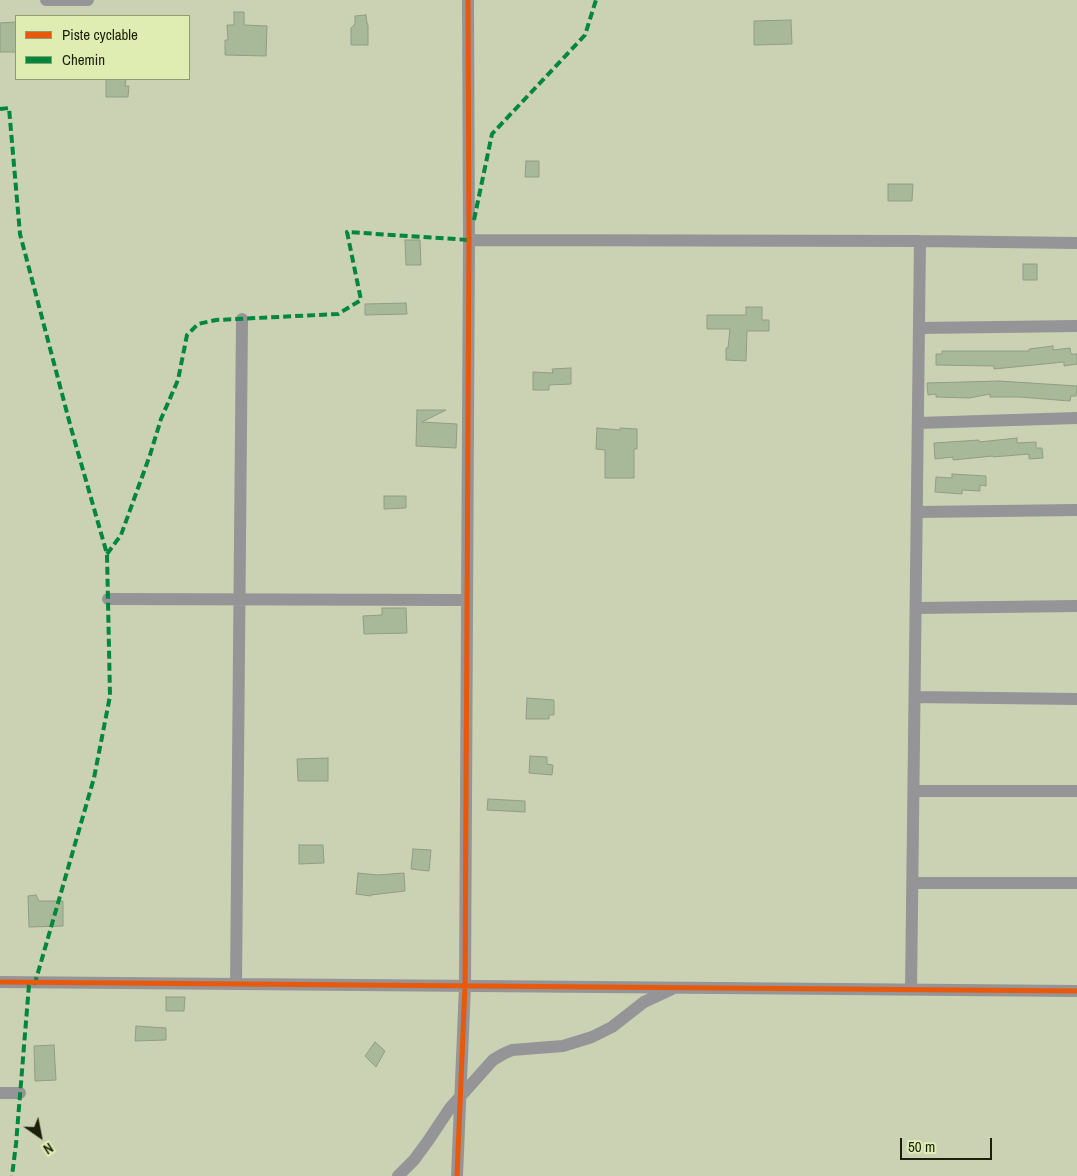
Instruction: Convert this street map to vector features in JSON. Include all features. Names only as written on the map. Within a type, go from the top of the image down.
[{"type":"street","points":[[46,0],[88,0]]},
{"type":"street","points":[[457,1176],[465,986],[470,240],[468,0]]},
{"type":"street","points":[[470,240],[1077,242]]},
{"type":"street","points":[[911,990],[920,241]]},
{"type":"street","points":[[236,984],[242,318]]},
{"type":"street","points":[[920,328],[1077,326]]},
{"type":"street","points":[[918,423],[1077,418]]},
{"type":"street","points":[[917,512],[1077,510]]},
{"type":"street","points":[[108,599],[467,600]]},
{"type":"street","points":[[916,608],[1077,606]]},
{"type":"street","points":[[915,697],[1077,699]]},
{"type":"street","points":[[914,791],[1077,791]]},
{"type":"street","points":[[913,883],[1077,883]]},
{"type":"street","points":[[0,982],[1077,991]]},
{"type":"street","points":[[398,1176],[414,1160],[450,1108],[493,1060],[512,1050],[563,1046],[592,1036],[612,1027],[644,1002],[674,988]]},
{"type":"street","points":[[0,1093],[20,1093]]},
{"type":"building","points":[[234,12],[244,12],[244,25],[267,26],[266,56],[225,55],[225,40],[228,40],[227,25],[234,25]]},
{"type":"building","points":[[366,15],[368,45],[351,45],[351,28],[355,24],[355,16]]},
{"type":"building","points":[[791,20],[792,44],[754,45],[754,21]]},
{"type":"building","points":[[15,22],[15,52],[0,52],[0,23]]},
{"type":"building","points":[[106,80],[126,80],[125,86],[129,86],[128,97],[106,97]]},
{"type":"building","points":[[526,161],[539,161],[539,177],[525,177]]},
{"type":"building","points":[[888,184],[913,184],[912,201],[888,201]]},
{"type":"building","points":[[405,240],[420,240],[421,265],[406,265]]},
{"type":"building","points":[[1023,264],[1037,264],[1037,280],[1023,280]]},
{"type":"building","points":[[406,303],[407,314],[365,315],[365,304]]},
{"type":"building","points":[[746,307],[762,307],[762,320],[769,320],[769,331],[747,331],[746,361],[726,360],[726,348],[728,348],[730,329],[707,329],[707,315],[746,315]]},
{"type":"building","points":[[1053,346],[1053,350],[1070,348],[1071,354],[1077,354],[1077,364],[1064,366],[1064,362],[994,369],[994,366],[936,365],[936,354],[942,354],[942,351],[1029,351],[1029,349]]},
{"type":"building","points":[[571,368],[571,384],[549,385],[549,390],[533,390],[533,372],[553,373],[552,369]]},
{"type":"building","points":[[999,381],[1077,386],[1076,396],[1071,396],[1070,401],[990,397],[990,394],[969,398],[936,397],[936,394],[928,395],[927,383]]},
{"type":"building","points":[[417,410],[446,410],[422,422],[457,424],[456,448],[416,446]]},
{"type":"building","points":[[597,428],[637,429],[637,449],[634,449],[634,478],[605,478],[605,450],[596,449]]},
{"type":"building","points":[[1017,438],[1017,443],[1036,442],[1036,448],[1042,448],[1043,458],[1029,459],[1029,454],[953,460],[953,457],[935,459],[934,443],[979,440],[979,442]]},
{"type":"building","points":[[952,474],[986,476],[986,486],[980,485],[980,491],[962,490],[962,494],[935,492],[936,477],[952,478]]},
{"type":"building","points":[[384,496],[406,496],[406,508],[384,509]]},
{"type":"building","points":[[382,608],[406,608],[407,633],[364,634],[363,616],[382,615]]},
{"type":"building","points":[[527,698],[554,700],[554,715],[549,715],[549,719],[526,719]]},
{"type":"building","points":[[530,756],[547,757],[547,764],[553,765],[552,775],[529,773]]},
{"type":"building","points":[[328,758],[328,781],[298,781],[297,759]]},
{"type":"building","points":[[488,799],[525,801],[525,812],[487,810]]},
{"type":"building","points":[[299,845],[323,845],[324,863],[299,864]]},
{"type":"building","points":[[413,849],[431,850],[429,871],[411,869]]},
{"type":"building","points":[[358,873],[377,875],[404,873],[405,891],[371,896],[356,894]]},
{"type":"building","points":[[36,895],[39,901],[63,901],[63,926],[29,927],[28,896]]},
{"type":"building","points":[[166,997],[185,997],[184,1011],[166,1011]]},
{"type":"building","points":[[136,1026],[166,1028],[166,1040],[135,1041]]},
{"type":"building","points":[[375,1042],[385,1051],[376,1067],[365,1056]]},
{"type":"building","points":[[54,1045],[56,1080],[35,1081],[34,1046]]},
{"type":"marked path","points":[[474,220],[492,134],[585,35],[596,0]]},
{"type":"marked path","points":[[0,109],[9,108],[20,234],[71,428],[107,554],[110,696],[94,778],[35,983],[29,985],[12,1176]]},
{"type":"marked path","points":[[107,554],[121,535],[161,419],[178,380],[187,335],[198,324],[216,320],[338,314],[361,300],[347,232],[469,240],[470,237]]},
{"type":"cycle path","points":[[457,1176],[465,986],[469,240],[468,0]]},
{"type":"cycle path","points":[[0,982],[1077,991]]}]
